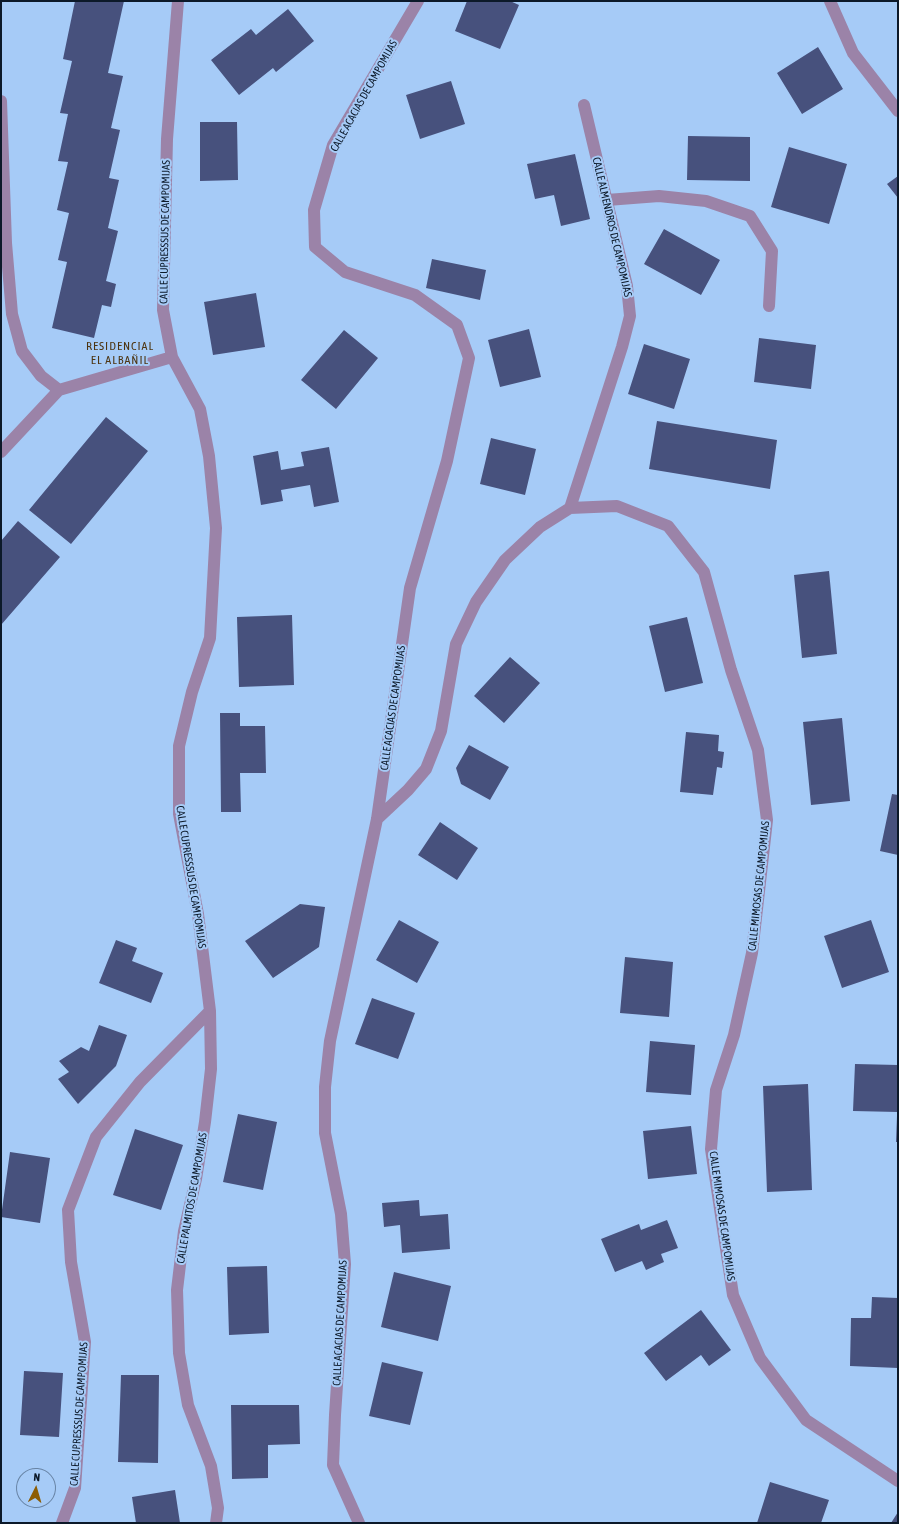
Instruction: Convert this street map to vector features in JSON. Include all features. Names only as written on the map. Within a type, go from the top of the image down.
[{"type":"street","name":"CALLE CUPRESSSUS DE CAMPOMIJAS","points":[[62,1523],[74,1488],[85,1342],[71,1262],[68,1210],[96,1137],[140,1082],[210,1011],[198,914],[179,814],[179,746],[192,692],[210,638],[216,528],[209,456],[200,409],[172,357],[163,310],[167,139],[178,1]]},
{"type":"street","name":"CALLE ACACIAS DE CAMPOMIJAS","points":[[359,1523],[333,1465],[334,1415],[345,1264],[341,1214],[325,1133],[325,1087],[330,1041],[377,819],[410,588],[447,461],[468,358],[456,325],[451,321],[415,295],[345,272],[315,247],[314,210],[333,146],[418,1]]},
{"type":"street","points":[[830,1],[853,53],[898,111]]},
{"type":"street","points":[[1,101],[6,243],[12,314],[22,351],[41,376],[60,390]]},
{"type":"street","name":"CALLE ALMENDROS DE CAMPOMIJAS","points":[[570,508],[622,347],[630,316],[627,286],[584,105]]},
{"type":"street","points":[[607,200],[659,196],[698,200],[706,201],[750,216],[772,251],[769,306]]},
{"type":"street","points":[[1,452],[60,390],[172,357]]},
{"type":"street","name":"CALLE MIMOSAS DE CAMPOMIJAS","points":[[377,819],[408,790],[426,769],[441,731],[456,644],[476,602],[505,560],[540,527],[570,508],[617,506],[668,526],[704,572],[731,670],[758,750],[767,820],[752,953],[734,1035],[716,1090],[711,1149],[733,1295],[760,1358],[806,1420],[898,1481]]},
{"type":"street","name":"CALLE PALMITOS DE CAMPOMIJAS","points":[[210,1011],[211,1069],[205,1122],[196,1179],[184,1231],[177,1290],[179,1353],[188,1405],[211,1466],[218,1508],[216,1523]]},
{"type":"building","points":[[75,1],[124,1],[108,73],[123,76],[111,128],[120,130],[109,178],[119,180],[108,228],[118,231],[106,281],[116,284],[111,307],[102,305],[94,338],[52,328],[67,262],[58,260],[69,213],[57,210],[68,162],[58,161],[68,114],[60,113],[72,61],[63,59]]},
{"type":"building","points":[[467,1],[510,1],[519,5],[500,49],[455,31]]},
{"type":"building","points":[[288,9],[314,41],[276,72],[273,68],[239,95],[211,60],[251,29],[256,35]]},
{"type":"building","points":[[818,47],[843,89],[802,114],[777,73]]},
{"type":"building","points":[[451,81],[465,124],[420,139],[406,95]]},
{"type":"building","points":[[200,122],[237,122],[238,180],[200,181]]},
{"type":"building","points":[[688,136],[750,137],[750,181],[687,180]]},
{"type":"building","points":[[789,147],[847,164],[829,224],[771,207]]},
{"type":"building","points":[[575,154],[590,219],[561,226],[554,195],[535,199],[527,164]]},
{"type":"building","points":[[898,176],[898,198],[887,184]]},
{"type":"building","points":[[664,229],[720,260],[701,295],[644,264]]},
{"type":"building","points":[[432,259],[486,270],[480,300],[426,288]]},
{"type":"building","points":[[256,293],[265,347],[213,355],[204,302]]},
{"type":"building","points":[[529,329],[541,377],[500,387],[488,340]]},
{"type":"building","points":[[344,330],[378,358],[336,409],[301,380]]},
{"type":"building","points":[[759,338],[816,345],[811,389],[754,382]]},
{"type":"building","points":[[644,344],[690,359],[674,409],[628,394]]},
{"type":"building","points":[[106,417],[148,451],[71,544],[29,510]]},
{"type":"building","points":[[657,421],[777,440],[770,489],[649,469]]},
{"type":"building","points":[[491,438],[536,449],[525,495],[480,484]]},
{"type":"building","points":[[329,447],[339,502],[314,507],[310,485],[281,490],[283,501],[261,505],[253,456],[278,451],[281,470],[304,466],[301,452]]},
{"type":"building","points":[[18,521],[60,557],[1,625],[1,541]]},
{"type":"building","points":[[829,571],[837,654],[802,658],[794,575]]},
{"type":"building","points":[[292,615],[294,685],[239,687],[237,617]]},
{"type":"building","points":[[687,617],[703,683],[665,692],[649,626]]},
{"type":"building","points":[[510,657],[540,683],[504,723],[474,696]]},
{"type":"building","points":[[220,713],[240,713],[240,726],[265,726],[266,773],[240,773],[241,812],[221,812]]},
{"type":"building","points":[[842,718],[850,801],[811,805],[803,722]]},
{"type":"building","points":[[686,732],[719,735],[718,751],[724,752],[722,768],[717,767],[713,795],[680,792]]},
{"type":"building","points":[[469,745],[509,767],[490,800],[461,784],[456,768]]},
{"type":"building","points":[[892,794],[898,795],[898,855],[880,851]]},
{"type":"building","points":[[440,822],[478,848],[457,880],[418,855]]},
{"type":"building","points":[[300,904],[325,907],[319,947],[273,978],[245,941]]},
{"type":"building","points":[[399,920],[439,942],[417,983],[376,960]]},
{"type":"building","points":[[871,920],[889,972],[842,988],[824,936]]},
{"type":"building","points":[[116,940],[137,948],[132,961],[163,973],[151,1003],[99,983]]},
{"type":"building","points":[[625,957],[673,962],[669,1017],[620,1013]]},
{"type":"building","points":[[372,998],[415,1013],[398,1059],[355,1044]]},
{"type":"building","points":[[99,1025],[127,1035],[116,1066],[78,1104],[58,1079],[69,1072],[59,1061],[81,1047],[89,1051]]},
{"type":"building","points":[[650,1041],[695,1045],[691,1095],[646,1092]]},
{"type":"building","points":[[855,1064],[898,1065],[898,1112],[853,1111]]},
{"type":"building","points":[[808,1084],[812,1190],[767,1192],[763,1086]]},
{"type":"building","points":[[238,1114],[277,1122],[263,1190],[223,1182]]},
{"type":"building","points":[[897,1116],[898,1142],[896,1142]]},
{"type":"building","points":[[691,1126],[697,1174],[648,1179],[643,1131]]},
{"type":"building","points":[[135,1129],[183,1145],[161,1210],[113,1195]]},
{"type":"building","points":[[10,1152],[50,1158],[40,1223],[1,1217]]},
{"type":"building","points":[[419,1200],[420,1216],[448,1214],[450,1249],[402,1253],[400,1225],[384,1227],[382,1203]]},
{"type":"building","points":[[667,1220],[678,1248],[661,1254],[664,1262],[646,1270],[642,1261],[615,1272],[601,1239],[639,1224],[641,1230]]},
{"type":"building","points":[[267,1266],[269,1333],[229,1335],[227,1267]]},
{"type":"building","points":[[394,1272],[451,1286],[438,1341],[381,1327]]},
{"type":"building","points":[[872,1297],[898,1298],[898,1368],[850,1366],[851,1318],[871,1318]]},
{"type":"building","points":[[701,1310],[731,1350],[709,1366],[701,1355],[666,1381],[644,1353]]},
{"type":"building","points":[[382,1362],[423,1372],[410,1425],[369,1416]]},
{"type":"building","points":[[24,1371],[63,1373],[59,1437],[20,1435]]},
{"type":"building","points":[[121,1375],[159,1375],[158,1463],[118,1462]]},
{"type":"building","points":[[231,1405],[299,1405],[300,1444],[268,1445],[268,1478],[232,1479]]},
{"type":"building","points":[[770,1482],[829,1500],[821,1523],[757,1523]]},
{"type":"building","points":[[175,1490],[180,1523],[136,1523],[132,1497]]},
{"type":"building","points":[[898,1512],[898,1523],[891,1523]]},
{"type":"district","name":"RESIDENCIAL EL ALBAÑIL","points":[[120,353]]}]
